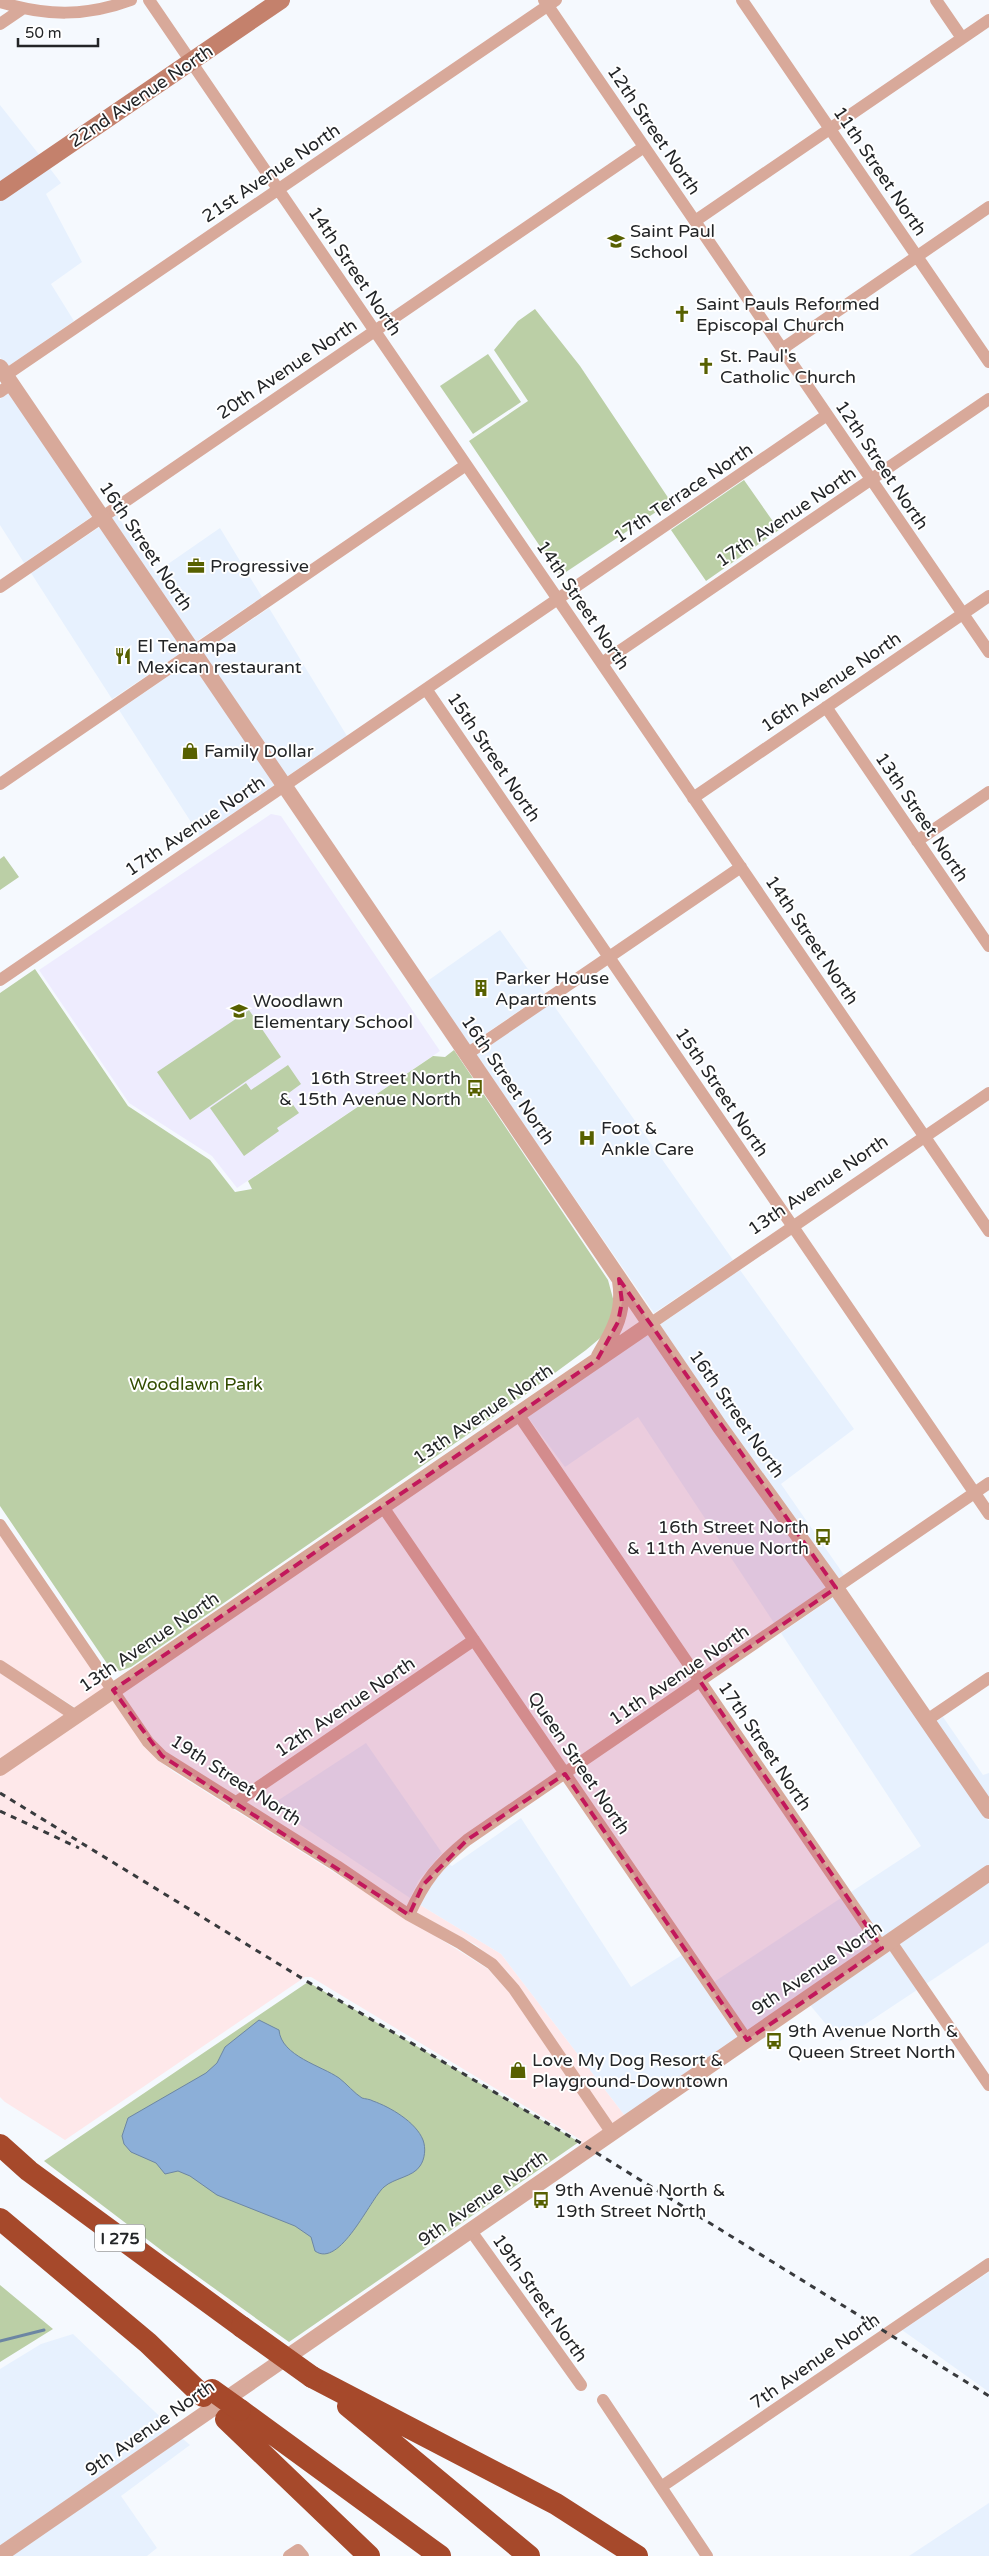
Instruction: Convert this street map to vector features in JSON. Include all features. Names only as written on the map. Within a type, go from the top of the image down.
[{"type":"highway","name":"I 275","points":[[0,2145],[28,2171],[312,2377],[529,2556]]},
{"type":"highway","points":[[0,2219],[233,2414],[408,2532],[440,2556]]},
{"type":"highway","points":[[312,2377],[556,2504],[637,2556]]},
{"type":"highway","points":[[233,2414],[369,2556]]},
{"type":"highway","points":[[408,2532],[432,2556]]},
{"type":"main road","name":"22nd Avenue North","points":[[0,192],[281,0]]},
{"type":"street","points":[[0,2],[22,9],[52,14],[69,13],[131,0]]},
{"type":"street","name":"14th Street North","points":[[149,0],[989,1231]]},
{"type":"street","name":"11th Street North","points":[[742,0],[989,362]]},
{"type":"street","points":[[936,0],[962,38]]},
{"type":"street","name":"12th Street North","points":[[549,2],[644,147],[989,652]]},
{"type":"street","name":"21st Avenue North","points":[[4,379],[549,2]]},
{"type":"street","points":[[0,24],[22,9]]},
{"type":"street","points":[[695,220],[989,20]]},
{"type":"street","name":"20th Avenue North","points":[[0,587],[644,147]]},
{"type":"street","points":[[782,348],[989,207]]},
{"type":"street","name":"16th Street North","points":[[4,379],[102,517],[720,1427],[836,1588],[989,1811]]},
{"type":"street","name":"17th Avenue North","points":[[602,663],[989,399]]},
{"type":"street","name":"17th Terrace North","points":[[558,599],[828,415]]},
{"type":"street","points":[[0,784],[466,465]]},
{"type":"street","name":"16th Avenue North","points":[[693,798],[989,596]]},
{"type":"street","name":"17th Avenue North","points":[[0,980],[558,599]]},
{"type":"street","name":"15th Street North","points":[[426,689],[989,1514]]},
{"type":"street","name":"13th Street North","points":[[826,707],[989,946]]},
{"type":"street","points":[[917,841],[989,792]]},
{"type":"street","points":[[466,1054],[741,867]]},
{"type":"street","name":"13th Avenue North","points":[[0,1768],[989,1093]]},
{"type":"street","points":[[597,1360],[618,1322],[622,1302],[620,1279]]},
{"type":"street","name":"17th Street North","points":[[518,1414],[700,1681],[887,1945],[989,2085]]},
{"type":"street","name":"11th Avenue North","points":[[409,1915],[423,1885],[448,1856],[467,1840],[989,1483]]},
{"type":"street","name":"Queen Street North","points":[[383,1507],[747,2040]]},
{"type":"street","name":"19th Street North","points":[[0,1525],[148,1742],[162,1756],[337,1866],[409,1915],[477,1954],[498,1970],[514,1990],[612,2133]]},
{"type":"street","name":"12th Avenue North","points":[[235,1803],[474,1640]]},
{"type":"street","points":[[0,1666],[76,1716]]},
{"type":"street","points":[[927,1720],[989,1678]]},
{"type":"street","name":"9th Avenue North","points":[[0,2555],[989,1873]]},
{"type":"street","name":"19th Street North","points":[[471,2231],[581,2385]]},
{"type":"street","name":"7th Avenue North","points":[[661,2487],[989,2264]]},
{"type":"street","points":[[603,2400],[707,2556]]},
{"type":"highlighted area","points":[[619,1279],[836,1588],[700,1681],[882,1948],[747,2040],[565,1774],[467,1840],[423,1885],[409,1915],[162,1756],[113,1690],[597,1360],[618,1322],[622,1302]]},
{"type":"shaded area","points":[[0,105],[41,157],[0,184]]},
{"type":"shaded area","points":[[48,166],[61,183],[46,194],[82,262],[51,284],[74,321],[7,367],[0,357],[0,199]]},
{"type":"shaded area","points":[[10,392],[94,515],[24,563],[0,525],[0,399]]},
{"type":"shaded area","points":[[117,515],[155,573],[220,528],[262,597],[194,643],[110,519]]},
{"type":"shaded area","points":[[101,526],[185,650],[112,699],[31,573]]},
{"type":"shaded area","points":[[269,608],[347,736],[286,777],[201,654]]},
{"type":"shaded area","points":[[192,660],[276,784],[200,836],[119,710]]},
{"type":"shaded area","name":"Woodlawn Elementary School","points":[[271,814],[281,816],[440,1051],[237,1188],[212,1156],[129,1103],[39,970]]},
{"type":"shaded area","points":[[500,930],[545,993],[469,1045],[426,982]]},
{"type":"shaded area","points":[[552,1003],[733,1260],[654,1313],[476,1055]]},
{"type":"shaded area","points":[[740,1270],[854,1429],[781,1484],[844,1575],[837,1579],[658,1326]]},
{"type":"shaded area","points":[[649,1332],[828,1586],[774,1623],[638,1417],[565,1467],[527,1416]]},
{"type":"shaded area","points":[[0,1534],[105,1688],[76,1708],[0,1660]]},
{"type":"shaded area","points":[[835,1596],[989,1821],[989,1865],[883,1940],[851,1892],[921,1846],[781,1633]]},
{"type":"shaded area","points":[[0,1673],[66,1715],[0,1760]]},
{"type":"shaded area","points":[[112,1699],[159,1761],[174,1772],[488,1969],[510,1993],[604,2131],[581,2146],[581,2140],[311,1977],[305,1977],[65,2140],[5,2102],[0,2097],[0,1775]]},
{"type":"shaded area","points":[[943,1717],[983,1775],[989,1773],[989,1801],[935,1722]]},
{"type":"shaded area","points":[[366,1743],[442,1853],[419,1880],[410,1898],[271,1805]]},
{"type":"shaded area","points":[[521,1818],[631,1987],[682,1955],[738,2038],[625,2116],[501,1954],[420,1905],[428,1888],[449,1864],[452,1866]]},
{"type":"shaded area","points":[[989,1880],[989,1942],[926,1984],[899,1944]]},
{"type":"shaded area","points":[[841,1898],[874,1946],[748,2031],[714,1982]]},
{"type":"shaded area","points":[[420,1905],[501,1954],[625,2116],[613,2125],[508,1972],[476,1945],[417,1913]]},
{"type":"shaded area","points":[[890,1951],[917,1990],[840,2041],[810,2005]]},
{"type":"shaded area","points":[[989,2272],[989,2392],[902,2330]]},
{"type":"shaded area","points":[[73,2334],[173,2429],[0,2548],[0,2369],[41,2344]]},
{"type":"shaded area","points":[[182,2438],[190,2445],[121,2496],[157,2548],[147,2556],[10,2556]]},
{"type":"shaded area","points":[[989,2503],[989,2556],[909,2556]]},
{"type":"green space","points":[[535,309],[580,366],[671,502],[560,576],[469,441],[528,401],[494,350],[518,321]]},
{"type":"green space","points":[[488,354],[521,402],[473,434],[440,386]]},
{"type":"green space","points":[[744,480],[779,530],[706,581],[671,530]]},
{"type":"green space","points":[[4,856],[19,877],[0,890],[0,859]]},
{"type":"green space","name":"Woodlawn Park","points":[[35,969],[128,1106],[210,1160],[235,1192],[252,1189],[248,1181],[433,1056],[445,1057],[454,1050],[608,1280],[615,1306],[605,1334],[586,1350],[529,1392],[131,1667],[120,1671],[110,1668],[0,1506],[0,993]]},
{"type":"green space","points":[[249,1010],[281,1057],[190,1120],[157,1072]]},
{"type":"green space","points":[[288,1065],[301,1084],[286,1095],[299,1113],[277,1128],[279,1131],[244,1156],[210,1108],[246,1083],[251,1090]]},
{"type":"green space","points":[[308,1982],[579,2142],[289,2342],[165,2253],[44,2161]]},
{"type":"green space","points":[[0,2285],[53,2329],[0,2362]]},
{"type":"water","points":[[259,2020],[279,2030],[281,2039],[294,2053],[339,2078],[362,2098],[380,2104],[409,2121],[420,2133],[424,2143],[424,2157],[417,2170],[384,2187],[344,2242],[325,2254],[315,2251],[311,2237],[295,2226],[217,2195],[190,2176],[178,2171],[165,2174],[156,2163],[131,2152],[124,2144],[122,2136],[128,2118],[206,2073],[217,2063],[225,2047]]},
{"type":"waterway","points":[[0,2341],[44,2330]]},
{"type":"railway","points":[[0,1793],[308,1982],[579,2142],[989,2396]]},
{"type":"railway","points":[[0,1811],[79,1848]]},
{"type":"place","name":"Saint Paul School","points":[[616,241]]},
{"type":"place","name":"Saint Pauls Reformed Episcopal Church","points":[[682,314]]},
{"type":"place","name":"St. Paul's Catholic Church","points":[[706,366]]},
{"type":"place","name":"Progressive","points":[[196,566]]},
{"type":"place","name":"El Tenampa Mexican restaurant","points":[[123,656]]},
{"type":"place","name":"Family Dollar","points":[[190,751]]},
{"type":"place","name":"Parker House Apartments","points":[[481,988]]},
{"type":"place","name":"Woodlawn Elementary School","points":[[239,1011]]},
{"type":"place","name":"16th Street North & 15th Avenue North","points":[[475,1088]]},
{"type":"place","name":"Foot & Ankle Care","points":[[587,1138]]},
{"type":"place","name":"16th Street North & 11th Avenue North","points":[[823,1537]]},
{"type":"place","name":"9th Avenue North & Queen Street North","points":[[774,2041]]},
{"type":"place","name":"Love My Dog Resort & Playground-Downtown","points":[[518,2070]]},
{"type":"place","name":"9th Avenue North & 19th Street North","points":[[541,2200]]}]
